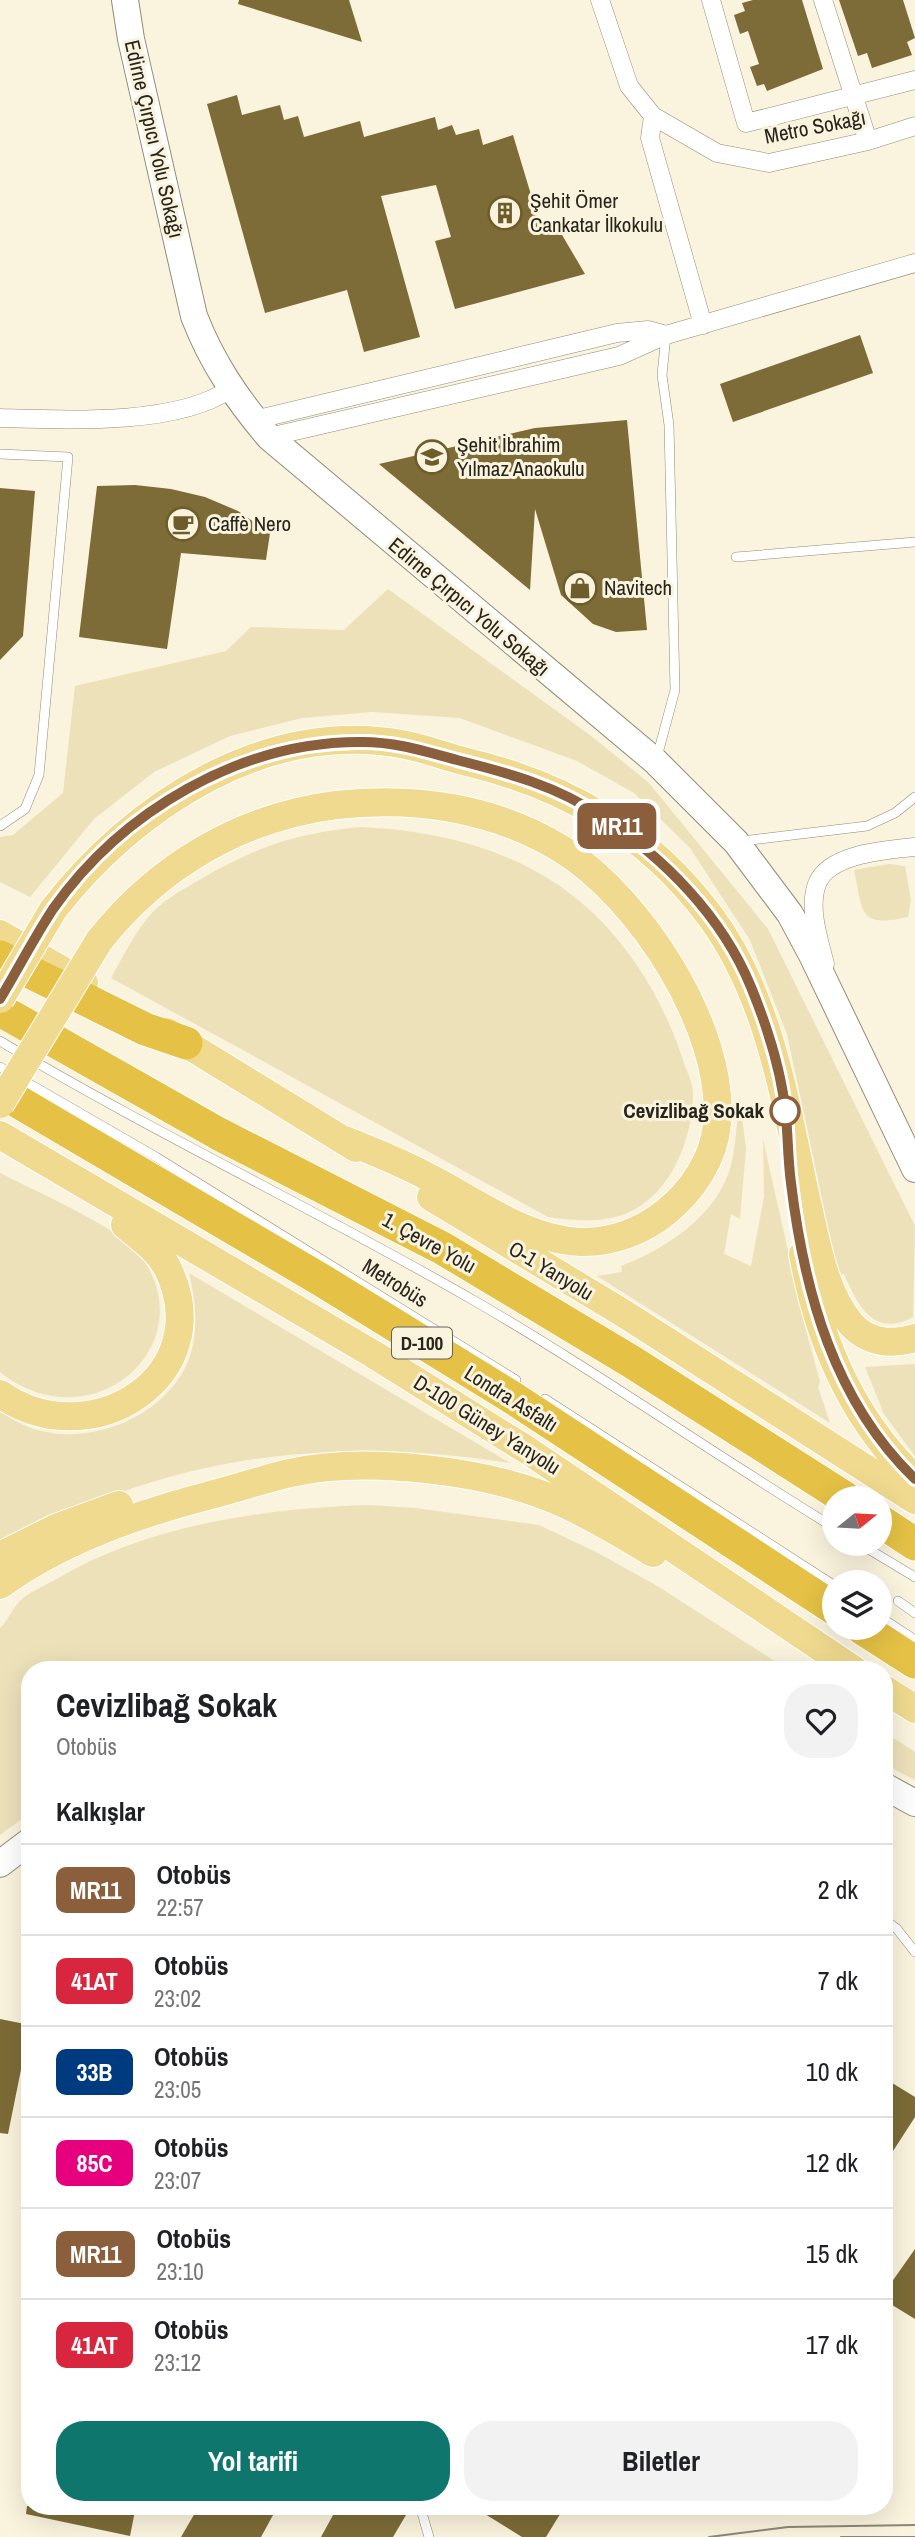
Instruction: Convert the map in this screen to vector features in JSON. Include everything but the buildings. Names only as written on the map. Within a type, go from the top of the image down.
[{"type":"highway","points":[[0,957],[134,1024],[186,1043]]},
{"type":"highway","name":"1. Çevre Yolu","points":[[0,1010],[219,1134],[442,1248],[632,1362],[826,1486]]},
{"type":"highway","name":"Londra Asfaltı","points":[[0,1091],[323,1281],[513,1398],[822,1600]]},
{"type":"highway","points":[[892,1529],[915,1544]]},
{"type":"highway","points":[[881,1640],[915,1662]]},
{"type":"main road","name":"Edirne Çırpıcı Yolu Sokağı","points":[[124,7],[194,316],[208,353],[230,389],[261,428],[655,761],[736,842],[790,914],[830,988],[915,1169]]},
{"type":"main road","points":[[0,999],[53,910],[92,863],[152,812],[206,778],[271,753],[341,742],[405,745],[499,770],[552,788],[591,809],[631,836],[678,878],[710,916],[751,986],[763,1021],[816,1238],[835,1299],[862,1334],[881,1342],[915,1338]]},
{"type":"main road","points":[[0,1104],[99,941],[119,915],[168,872],[229,835],[271,819],[312,808],[358,803],[420,803],[467,811],[503,821],[561,849],[590,868],[634,913],[666,958],[689,1004],[715,1086],[717,1125],[709,1155],[696,1182],[658,1219],[613,1239],[570,1241],[527,1229],[383,1154],[342,1139]]},
{"type":"main road","name":"O-1 Yanyolu","points":[[0,934],[186,1043],[342,1139],[915,1500]]},
{"type":"main road","points":[[785,1112],[791,1184],[803,1258],[828,1347],[871,1429],[915,1479]]},
{"type":"main road","name":"D-100 Güney Yanyolu","points":[[0,1135],[373,1354],[611,1504],[841,1661]]},
{"type":"main road","points":[[0,1394],[18,1406],[54,1416],[82,1418],[131,1400],[148,1388],[163,1370],[173,1350],[179,1324],[177,1292],[166,1265],[153,1248],[80,1182]]},
{"type":"main road","points":[[0,1556],[56,1528],[156,1493],[209,1480],[330,1468],[378,1467],[443,1472],[511,1484],[560,1502],[608,1526],[695,1581],[838,1661]]},
{"type":"main road","points":[[0,1585],[46,1556],[112,1527],[159,1509],[290,1473]]},
{"type":"main road","points":[[893,1695],[915,1709]]},
{"type":"main road","points":[[893,1791],[915,1803]]},
{"type":"main road","points":[[0,1864],[21,1848]]},
{"type":"street","name":"Metro Sokağı","points":[[600,0],[629,86],[653,116],[717,153],[769,163],[868,141],[915,126]]},
{"type":"street","points":[[711,0],[746,123],[915,80]]},
{"type":"street","points":[[823,0],[868,141]]},
{"type":"street","points":[[653,116],[650,138],[704,325]]},
{"type":"street","points":[[261,428],[618,333],[648,330],[666,335],[915,263]]},
{"type":"street","points":[[0,418],[101,419],[193,407],[230,389]]},
{"type":"street","points":[[830,988],[815,921],[817,884],[822,876],[859,853],[915,847]]},
{"type":"lane","points":[[655,761],[675,690],[669,425],[662,375],[666,335]]},
{"type":"lane","points":[[0,454],[68,457],[39,775],[25,810],[0,826]]},
{"type":"lane","points":[[736,557],[915,542]]},
{"type":"lane","points":[[736,842],[867,826],[895,813],[915,797]]},
{"type":"lane","points":[[0,1041],[79,1089],[222,1162],[474,1301],[623,1391],[822,1520]]},
{"type":"lane","name":"Metrobüs","points":[[0,1067],[156,1157],[522,1385]]},
{"type":"lane","points":[[534,1392],[822,1578]]},
{"type":"lane","points":[[880,1556],[915,1577]]},
{"type":"lane","points":[[898,1601],[915,1613]]},
{"type":"lane","points":[[892,1625],[915,1640]]},
{"type":"lane","points":[[893,1926],[915,1952]]},
{"type":"lane","points":[[422,2515],[429,2537]]},
{"type":"shaded area","points":[[388,589],[594,738],[649,783],[768,929],[915,1226],[913,1317],[888,1324],[878,1321],[862,1307],[844,1274],[838,1275],[787,1034],[750,940],[690,848],[634,793],[577,761],[460,718],[372,712],[302,718],[230,736],[154,772],[94,819],[30,897],[0,882],[0,837],[13,835],[63,793],[75,686],[226,651],[251,627],[344,630]]},
{"type":"shaded area","points":[[360,827],[393,829],[459,841],[521,864],[550,879],[577,899],[602,922],[628,953],[661,1006],[690,1078],[693,1093],[684,1146],[667,1179],[642,1205],[627,1213],[598,1220],[548,1217],[111,978],[145,921],[161,905],[183,890],[235,860],[274,844]]},
{"type":"shaded area","points":[[889,864],[905,866],[911,900],[908,917],[891,920],[871,918],[862,906],[854,870]]},
{"type":"shaded area","points":[[740,1102],[746,1149],[740,1219],[731,1214],[724,1254],[751,1266],[764,1197],[763,1139],[804,1323],[820,1382],[818,1387],[830,1423],[597,1276],[622,1272],[621,1266],[670,1241],[699,1218],[711,1204],[722,1189],[729,1172]]},
{"type":"shaded area","points":[[0,1173],[94,1221],[128,1242],[138,1252],[156,1286],[159,1320],[150,1349],[130,1374],[103,1391],[70,1397],[35,1392],[0,1372]]},
{"type":"shaded area","points":[[189,1273],[510,1463],[411,1452],[361,1451],[262,1458],[165,1478],[102,1500],[0,1544],[0,1410],[22,1425],[48,1432],[74,1434],[101,1430],[127,1421],[150,1407],[170,1390],[190,1357],[195,1320]]},
{"type":"shaded area","points":[[915,1364],[915,1456],[884,1414],[865,1367]]},
{"type":"shaded area","points":[[369,1505],[415,1508],[539,1525],[654,1584],[774,1661],[21,1661],[21,1820],[0,1835],[0,1628],[22,1599],[91,1561],[167,1533],[247,1516]]},
{"type":"shaded area","points":[[893,1738],[915,1752],[915,1780],[893,1769]]},
{"type":"tram line","points":[[709,2537],[788,2527],[915,2525]]},
{"type":"tram line","points":[[841,2537],[915,2537]]},
{"type":"bus line","name":"MR11","points":[[0,999],[53,910],[92,863],[152,812],[181,792],[238,764],[309,745],[376,742],[405,745],[499,770],[552,788],[591,809],[631,836],[654,856],[678,878],[710,916],[734,953],[751,986],[773,1058],[785,1112],[791,1184],[803,1258],[828,1347],[845,1385],[871,1429],[915,1479]]},
{"type":"place","name":"Şehit Ömer Cankatar İlkokulu","points":[[505,213]]},
{"type":"place","name":"Şehit İbrahim Yılmaz Anaokulu","points":[[432,457]]},
{"type":"place","name":"Caffè Nero","points":[[183,524]]},
{"type":"place","name":"Navitech","points":[[580,588]]},
{"type":"place","name":"Cevizlibağ Sokak","points":[[785,1111]]}]
